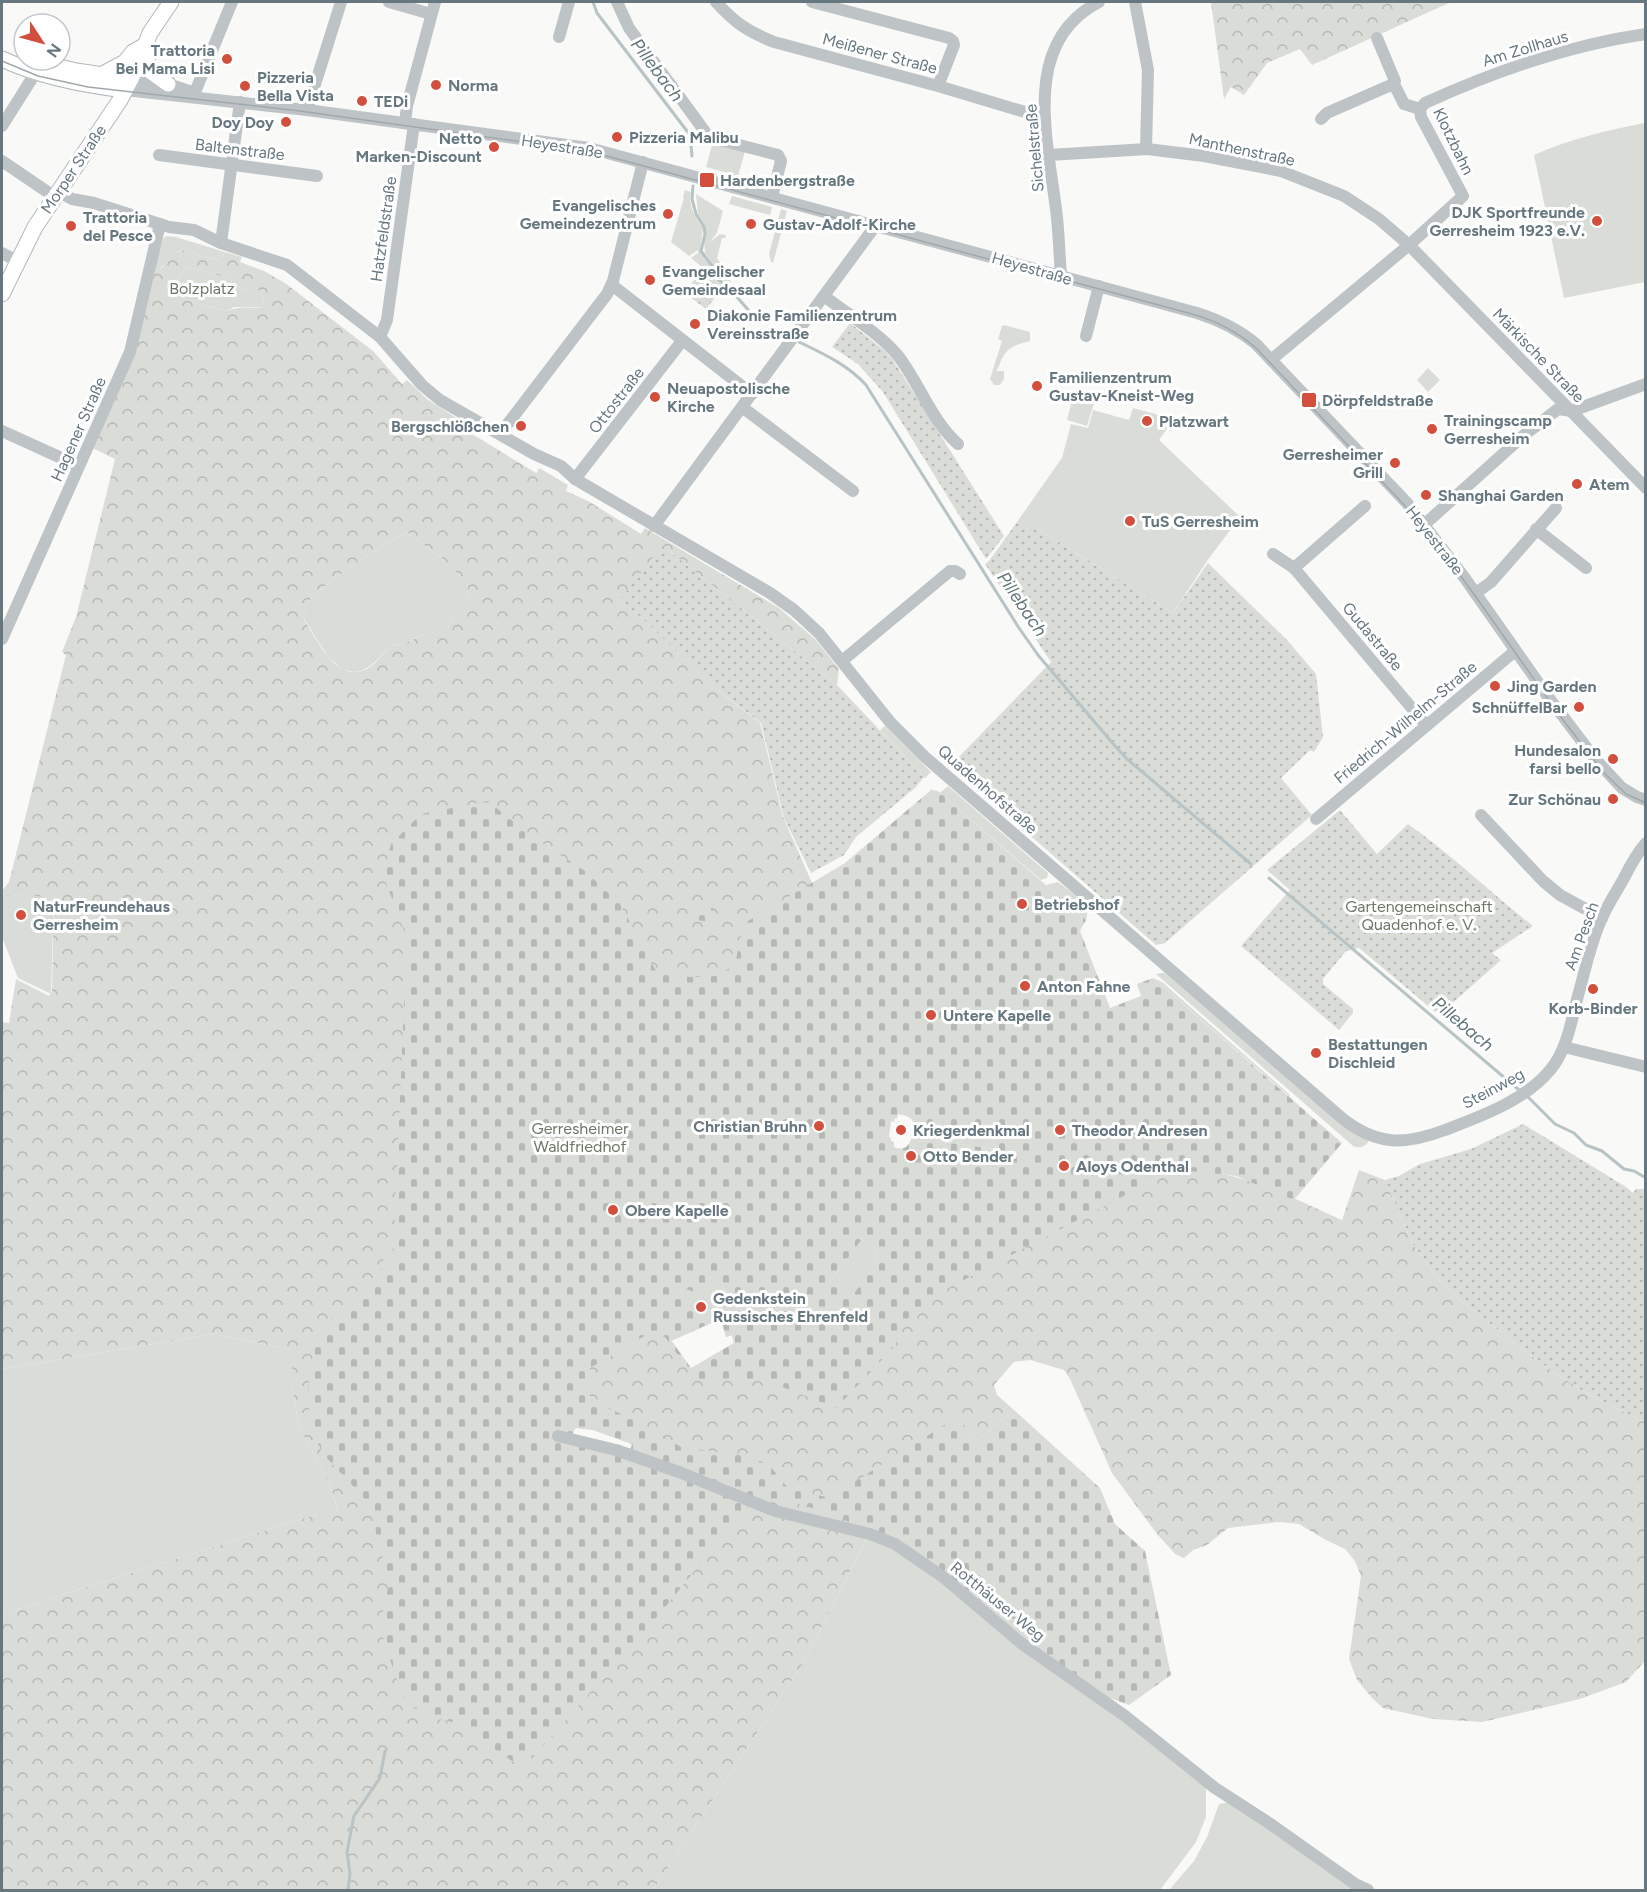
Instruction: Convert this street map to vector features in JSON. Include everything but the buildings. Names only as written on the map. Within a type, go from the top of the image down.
[{"type":"main road","points":[[101,75],[125,62],[144,45],[171,2]]},
{"type":"main road","points":[[144,45],[150,70],[168,84]]},
{"type":"main road","name":"Morper Straße","points":[[2,294],[35,226],[128,84],[144,45]]},
{"type":"main road","name":"Heyestraße","points":[[72,70],[101,75],[128,84]]},
{"type":"main road","name":"Heyestraße","points":[[45,72],[60,79],[128,84]]},
{"type":"street","points":[[194,95],[232,2]]},
{"type":"street","points":[[307,110],[341,2]]},
{"type":"street","points":[[389,2],[431,14]]},
{"type":"street","name":"Hatzfeldstraße","points":[[380,337],[387,320],[410,124],[407,106],[435,2]]},
{"type":"street","points":[[559,37],[568,2]]},
{"type":"street","name":"Meißener Straße","points":[[716,2],[733,20],[757,35],[774,42],[938,86],[1045,118]]},
{"type":"street","points":[[812,2],[953,41],[953,48],[938,86]]},
{"type":"street","name":"Sichelstraße","points":[[1061,276],[1056,207],[1045,118],[1047,70],[1060,37],[1071,22],[1086,8],[1100,2]]},
{"type":"street","points":[[1135,2],[1148,70],[1146,149]]},
{"type":"street","points":[[623,4],[629,28],[706,133],[712,138],[778,155],[781,161],[772,197]]},
{"type":"street","name":"Am Zollhaus","points":[[1420,109],[1434,99],[1507,69],[1589,46],[1646,34]]},
{"type":"street","points":[[1322,119],[1327,112],[1393,85],[1395,81],[1377,38]]},
{"type":"street","points":[[2,126],[31,80],[32,72]]},
{"type":"street","name":"Heyestraße","points":[[128,84],[210,99],[589,148],[1220,320],[1245,335],[1271,360],[1407,503],[1425,524],[1549,698],[1603,768],[1626,791],[1646,800]]},
{"type":"street","name":"Heyestraße","points":[[128,84],[168,84],[194,95]]},
{"type":"street","name":"Klotzbahn","points":[[1393,85],[1404,104],[1420,109],[1421,117],[1463,196],[1409,245]]},
{"type":"street","points":[[221,243],[240,102]]},
{"type":"street","name":"Manthenstraße","points":[[1049,155],[1146,149],[1204,156],[1281,171],[1344,196],[1379,219],[1409,245]]},
{"type":"street","name":"Baltenstraße","points":[[159,155],[317,176]]},
{"type":"street","name":"Quadenhofstraße","points":[[2,161],[59,191],[164,225],[194,230],[221,243],[287,265],[380,337],[411,373],[431,393],[448,405],[536,455],[561,466],[575,479],[781,600],[819,633],[890,722],[944,774],[1343,1119],[1374,1137]]},
{"type":"street","points":[[500,434],[612,285],[643,162]]},
{"type":"street","name":"Hagener Straße","points":[[2,639],[130,352],[164,225]]},
{"type":"street","points":[[654,526],[876,225]]},
{"type":"street","points":[[1271,360],[1409,245]]},
{"type":"street","name":"Märkische Straße","points":[[1409,245],[1646,488]]},
{"type":"street","points":[[2,253],[17,261]]},
{"type":"street","points":[[612,285],[752,394]]},
{"type":"street","points":[[1086,336],[1099,286]]},
{"type":"street","points":[[824,296],[878,337],[897,355],[946,434],[958,444]]},
{"type":"street","name":"Ottostraße","points":[[575,479],[682,341]]},
{"type":"street","points":[[1425,524],[1529,431],[1558,409],[1572,411],[1646,384]]},
{"type":"street","points":[[742,407],[852,491]]},
{"type":"street","points":[[2,431],[79,466]]},
{"type":"street","points":[[1294,568],[1365,506]]},
{"type":"street","points":[[1476,593],[1491,582],[1556,508]]},
{"type":"street","points":[[1536,529],[1586,568]]},
{"type":"street","name":"Gudastraße","points":[[1273,554],[1294,568],[1426,725]]},
{"type":"street","points":[[842,661],[950,571],[960,574]]},
{"type":"street","name":"Friedrich-Wilhelm-Straße","points":[[1316,819],[1515,651]]},
{"type":"street","points":[[1481,815],[1560,895],[1602,918]]},
{"type":"street","name":"Am Pesch","points":[[1564,1047],[1602,918],[1637,854],[1646,843]]},
{"type":"street","points":[[1564,1047],[1646,1067]]},
{"type":"street","name":"Steinweg","points":[[1374,1137],[1396,1141],[1427,1136],[1485,1114],[1530,1088],[1552,1067],[1564,1047]]},
{"type":"street","name":"Rotthäuser Weg","points":[[558,1436],[616,1450],[679,1472],[775,1511],[870,1534],[895,1544],[943,1577],[1021,1643],[1125,1716],[1215,1788],[1278,1829],[1355,1884],[1368,1890]]},
{"type":"green space","points":[[1211,2],[1451,2],[1312,65],[1300,49],[1267,63],[1244,95],[1231,87],[1224,99]]},
{"type":"green space","name":"DJK Sportfreunde Gerresheim 1923 e.V.","points":[[1645,123],[1645,282],[1564,298],[1534,155],[1561,144]]},
{"type":"green space","points":[[713,142],[745,151],[738,176],[706,167]]},
{"type":"green space","points":[[685,190],[691,192],[690,202],[693,211],[703,228],[700,251],[711,266],[712,277],[726,288],[723,291],[720,290],[714,299],[692,283],[703,268],[691,258],[698,253],[698,250],[689,256],[671,242]]},
{"type":"green space","points":[[696,194],[723,211],[717,233],[710,242],[720,234],[726,235],[722,238],[717,258],[731,281],[728,285],[716,275],[715,268],[705,253],[706,231],[698,214]]},
{"type":"green space","points":[[732,196],[772,207],[770,215],[729,204]]},
{"type":"green space","points":[[781,209],[787,211],[773,263],[769,254]]},
{"type":"green space","points":[[166,236],[225,252],[219,261],[185,250],[181,251],[173,255],[151,275]]},
{"type":"green space","points":[[185,250],[219,261],[225,252],[242,257],[240,262],[264,271],[285,283],[373,351],[402,384],[407,380],[428,400],[460,420],[457,425],[641,534],[645,528],[779,608],[816,640],[839,669],[837,685],[668,550],[619,601],[642,618],[711,685],[760,723],[783,817],[906,1096],[837,1178],[830,1282],[854,1296],[1171,1173],[1193,1171],[1237,1177],[1281,1193],[1342,1220],[1359,1170],[1385,1180],[1413,1244],[1437,1278],[1460,1300],[1566,1380],[1593,1397],[1645,1422],[1645,1661],[1626,1682],[1580,1699],[1482,1722],[1433,1719],[1383,1708],[1357,1680],[1349,1659],[1361,1576],[1355,1561],[1345,1549],[1299,1524],[1279,1522],[1228,1528],[1207,1545],[1193,1550],[1184,1558],[1175,1554],[1157,1534],[1112,1473],[1064,1370],[1030,1360],[1014,1362],[994,1385],[997,1395],[1014,1410],[977,1441],[956,1417],[868,1536],[802,1665],[653,1890],[2,1890],[2,1614],[308,1517],[338,1510],[329,1483],[299,1427],[292,1387],[292,1350],[214,1334],[2,1369],[2,1022],[9,1023],[16,979],[49,996],[52,991],[54,897],[2,895],[2,891],[9,882],[66,655],[62,652],[76,617],[115,459],[88,446],[126,365],[151,275],[163,267],[171,254]],"holes":[[[188,267],[226,277],[244,291],[251,285],[261,294],[264,307],[228,311],[198,304],[183,298],[176,289],[180,275]],[[407,532],[443,559],[467,583],[469,597],[455,614],[444,635],[430,631],[408,642],[391,647],[367,669],[356,672],[346,670],[329,658],[304,620],[306,606],[336,577]],[[717,1275],[726,1294],[721,1299],[723,1305],[717,1309],[699,1313],[679,1290],[684,1288],[696,1293],[705,1286],[706,1279]],[[721,1319],[726,1337],[732,1335],[734,1343],[691,1369],[671,1341]],[[576,1428],[593,1430],[632,1444],[630,1452],[572,1438]]]},
{"type":"green space","name":"Bolzplatz","points":[[188,267],[226,277],[244,291],[250,284],[261,294],[264,307],[234,307],[228,311],[183,298],[176,289],[180,275]]},
{"type":"green space","points":[[692,283],[714,299],[706,309],[685,293]]},
{"type":"green space","points":[[850,323],[893,360],[1004,536],[986,559],[883,392],[858,364],[832,347]]},
{"type":"green space","points":[[1004,325],[1030,332],[1030,341],[1015,346],[1005,353],[996,371],[1004,371],[1004,379],[1000,385],[994,385],[990,379],[1002,341],[998,339]]},
{"type":"green space","points":[[1428,368],[1440,380],[1428,392],[1417,380]]},
{"type":"green space","points":[[1073,397],[1094,403],[1087,426],[1067,420]]},
{"type":"green space","points":[[1133,408],[1174,419],[1159,440],[1240,517],[1207,561],[1173,613],[1039,530],[1029,530],[1017,522],[1062,458],[1071,424],[1088,428],[1093,410],[1129,420]]},
{"type":"green space","points":[[539,468],[568,485],[566,491],[536,474]]},
{"type":"green space","points":[[1017,522],[1029,530],[1039,530],[1173,613],[1208,563],[1287,640],[1316,674],[1323,737],[1314,752],[1310,750],[1281,778],[1312,815],[1165,943],[1156,945],[950,766],[1051,662],[985,564]]},
{"type":"green space","points":[[407,532],[443,559],[467,583],[469,597],[455,614],[444,635],[430,631],[408,642],[393,646],[362,670],[356,672],[343,670],[328,657],[304,619],[306,606],[336,577]]},
{"type":"green space","points":[[668,550],[837,685],[925,778],[856,837],[844,855],[811,873],[784,818],[761,723],[711,685],[642,618],[619,601],[656,553]]},
{"type":"green space","points":[[885,726],[931,772],[925,778],[880,730]]},
{"type":"green space","points":[[948,786],[1048,873],[1047,878],[1041,880],[940,793]]},
{"type":"green space","name":"Gerresheimer Waldfriedhof","points":[[931,790],[938,791],[1086,920],[1080,931],[1110,1008],[1141,996],[1137,984],[1153,978],[1342,1143],[1294,1200],[1236,1176],[1212,1173],[1187,1171],[1169,1173],[1146,1184],[941,1292],[931,1305],[905,1320],[894,1347],[836,1408],[775,1384],[741,1378],[696,1381],[665,1337],[648,1334],[590,1368],[585,1392],[603,1406],[635,1420],[681,1447],[748,1456],[769,1465],[787,1487],[829,1498],[957,1417],[977,1441],[1014,1410],[1100,1488],[1115,1524],[1145,1551],[1171,1675],[1129,1705],[1107,1697],[870,1531],[825,1512],[779,1498],[746,1507],[662,1611],[525,1766],[519,1766],[457,1723],[425,1716],[407,1702],[398,1684],[382,1634],[381,1619],[389,1584],[376,1533],[374,1509],[325,1456],[314,1433],[309,1408],[312,1358],[317,1338],[323,1327],[380,1272],[383,1260],[393,1259],[407,938],[383,875],[391,844],[421,814],[488,801],[531,836],[585,871],[620,904],[656,971],[690,977],[716,976],[735,965],[743,924],[845,863]],"holes":[[[898,1114],[903,1115],[911,1119],[913,1123],[911,1140],[903,1148],[894,1147],[894,1142],[889,1137],[891,1121],[894,1122],[895,1118],[897,1119]],[[926,1131],[959,1135],[959,1144],[925,1140]],[[967,1136],[996,1140],[995,1149],[966,1145]],[[862,1239],[877,1251],[873,1267],[853,1295],[830,1282]],[[717,1275],[726,1294],[721,1299],[723,1305],[717,1309],[699,1313],[679,1290],[684,1288],[696,1293],[705,1286],[706,1279]],[[721,1319],[726,1337],[732,1335],[734,1343],[691,1368],[671,1340]],[[576,1428],[593,1430],[632,1444],[630,1452],[572,1438]]]},
{"type":"green space","name":"Gartengemeinschaft Quadenhof e. V.","points":[[1340,810],[1377,854],[1408,824],[1533,926],[1492,953],[1501,960],[1439,1015],[1359,948],[1346,951],[1323,979],[1323,984],[1353,1009],[1353,1013],[1339,1030],[1241,946],[1290,890],[1267,870]]},
{"type":"green space","points":[[1058,882],[1083,903],[1087,914],[1086,920],[1046,885]]},
{"type":"green space","points":[[2,895],[54,896],[51,994],[18,978],[2,937]]},
{"type":"green space","points":[[696,908],[714,909],[713,922],[695,920]]},
{"type":"green space","points":[[1165,973],[1369,1140],[1368,1142],[1362,1147],[1353,1146],[1156,974]]},
{"type":"green space","points":[[1153,978],[1162,982],[1290,1095],[1289,1096]]},
{"type":"green space","points":[[1523,1124],[1633,1193],[1636,1189],[1645,1189],[1645,1422],[1593,1397],[1566,1380],[1460,1300],[1437,1278],[1413,1244],[1385,1180],[1399,1176],[1420,1164],[1471,1149]]},
{"type":"green space","points":[[926,1131],[960,1135],[959,1144],[925,1140]]},
{"type":"green space","points":[[966,1136],[997,1140],[995,1149],[965,1145]]},
{"type":"green space","points":[[862,1239],[877,1250],[873,1268],[853,1295],[830,1282]]},
{"type":"green space","points":[[717,1275],[726,1294],[723,1305],[717,1309],[699,1313],[679,1290]]},
{"type":"green space","points":[[214,1334],[292,1350],[292,1387],[299,1427],[329,1483],[338,1511],[308,1517],[2,1614],[2,1369]]},
{"type":"green space","points":[[868,1536],[898,1549],[1206,1788],[1206,1817],[1196,1842],[1160,1890],[653,1890],[802,1665]]},
{"type":"green space","points":[[1230,1802],[1357,1890],[1169,1890],[1194,1861],[1207,1837],[1219,1804]]},
{"type":"waterway","name":"Pillebach","points":[[593,2],[597,13],[690,135],[692,156]]},
{"type":"waterway","name":"Pillebach","points":[[693,186],[692,199],[705,234],[701,251],[713,267],[715,277],[729,288],[758,321]]},
{"type":"waterway","name":"Pillebach","points":[[799,342],[843,366],[866,385],[1019,628],[1038,655],[1115,746],[1127,759],[1251,864]]},
{"type":"waterway","name":"Pillebach","points":[[1269,878],[1519,1090]]},
{"type":"waterway","name":"Pillebach","points":[[1527,1096],[1555,1124],[1574,1133],[1586,1145],[1602,1151],[1624,1169],[1634,1171],[1646,1178]]},
{"type":"waterway","points":[[348,1890],[350,1874],[347,1852],[354,1816],[380,1778],[385,1751]]},
{"type":"tram line","points":[[2,61],[38,76],[88,87],[300,111],[588,151],[1192,314],[1219,324],[1235,332],[1257,349],[1424,526],[1560,716],[1604,773],[1626,794],[1646,803]]},
{"type":"place","name":"Trattoria Bei Mama Lisi","points":[[227,59]]},
{"type":"place","name":"Norma","points":[[436,85]]},
{"type":"place","name":"Pizzeria Bella Vista","points":[[245,86]]},
{"type":"place","name":"TEDi","points":[[362,101]]},
{"type":"place","name":"Doy Doy","points":[[286,122]]},
{"type":"place","name":"Pizzeria Malibu","points":[[617,137]]},
{"type":"place","name":"Netto Marken-Discount","points":[[494,147]]},
{"type":"place","name":"Hardenbergstraße","points":[[707,180]]},
{"type":"place","name":"Evangelisches Gemeindezentrum","points":[[668,214]]},
{"type":"place","name":"DJK Sportfreunde Gerresheim 1923 e.V.","points":[[1597,221]]},
{"type":"place","name":"Gustav-Adolf-Kirche","points":[[751,224]]},
{"type":"place","name":"Trattoria del Pesce","points":[[71,226]]},
{"type":"place","name":"Evangelischer Gemeindesaal","points":[[650,280]]},
{"type":"place","name":"Diakonie Familienzentrum Vereinsstraße","points":[[695,324]]},
{"type":"place","name":"Familienzentrum Gustav-Kneist-Weg","points":[[1037,386]]},
{"type":"place","name":"Neuapostolische Kirche","points":[[655,397]]},
{"type":"place","name":"Dörpfeldstraße","points":[[1309,400]]},
{"type":"place","name":"Platzwart","points":[[1147,421]]},
{"type":"place","name":"Bergschlößchen","points":[[521,426]]},
{"type":"place","name":"Trainingscamp Gerresheim","points":[[1432,429]]},
{"type":"place","name":"Gerresheimer Grill","points":[[1395,463]]},
{"type":"place","name":"Atem","points":[[1577,484]]},
{"type":"place","name":"Shanghai Garden","points":[[1426,495]]},
{"type":"place","name":"TuS Gerresheim","points":[[1130,521]]},
{"type":"place","name":"Jing Garden","points":[[1495,686]]},
{"type":"place","name":"SchnüffelBar","points":[[1579,707]]},
{"type":"place","name":"Hundesalon farsi bello","points":[[1613,759]]},
{"type":"place","name":"Zur Schönau","points":[[1613,799]]},
{"type":"place","name":"Betriebshof","points":[[1022,904]]},
{"type":"place","name":"NaturFreundehaus Gerresheim","points":[[21,915]]},
{"type":"place","name":"Anton Fahne","points":[[1025,986]]},
{"type":"place","name":"Korb-Binder","points":[[1593,989]]},
{"type":"place","name":"Untere Kapelle","points":[[931,1015]]},
{"type":"place","name":"Bestattungen Dischleid","points":[[1316,1053]]},
{"type":"place","name":"Christian Bruhn","points":[[819,1126]]},
{"type":"place","name":"Kriegerdenkmal","points":[[901,1130]]},
{"type":"place","name":"Theodor Andresen","points":[[1060,1130]]},
{"type":"place","name":"Otto Bender","points":[[911,1156]]},
{"type":"place","name":"Aloys Odenthal","points":[[1064,1166]]},
{"type":"place","name":"Obere Kapelle","points":[[613,1210]]},
{"type":"place","name":"Gedenkstein Russisches Ehrenfeld","points":[[701,1307]]}]
